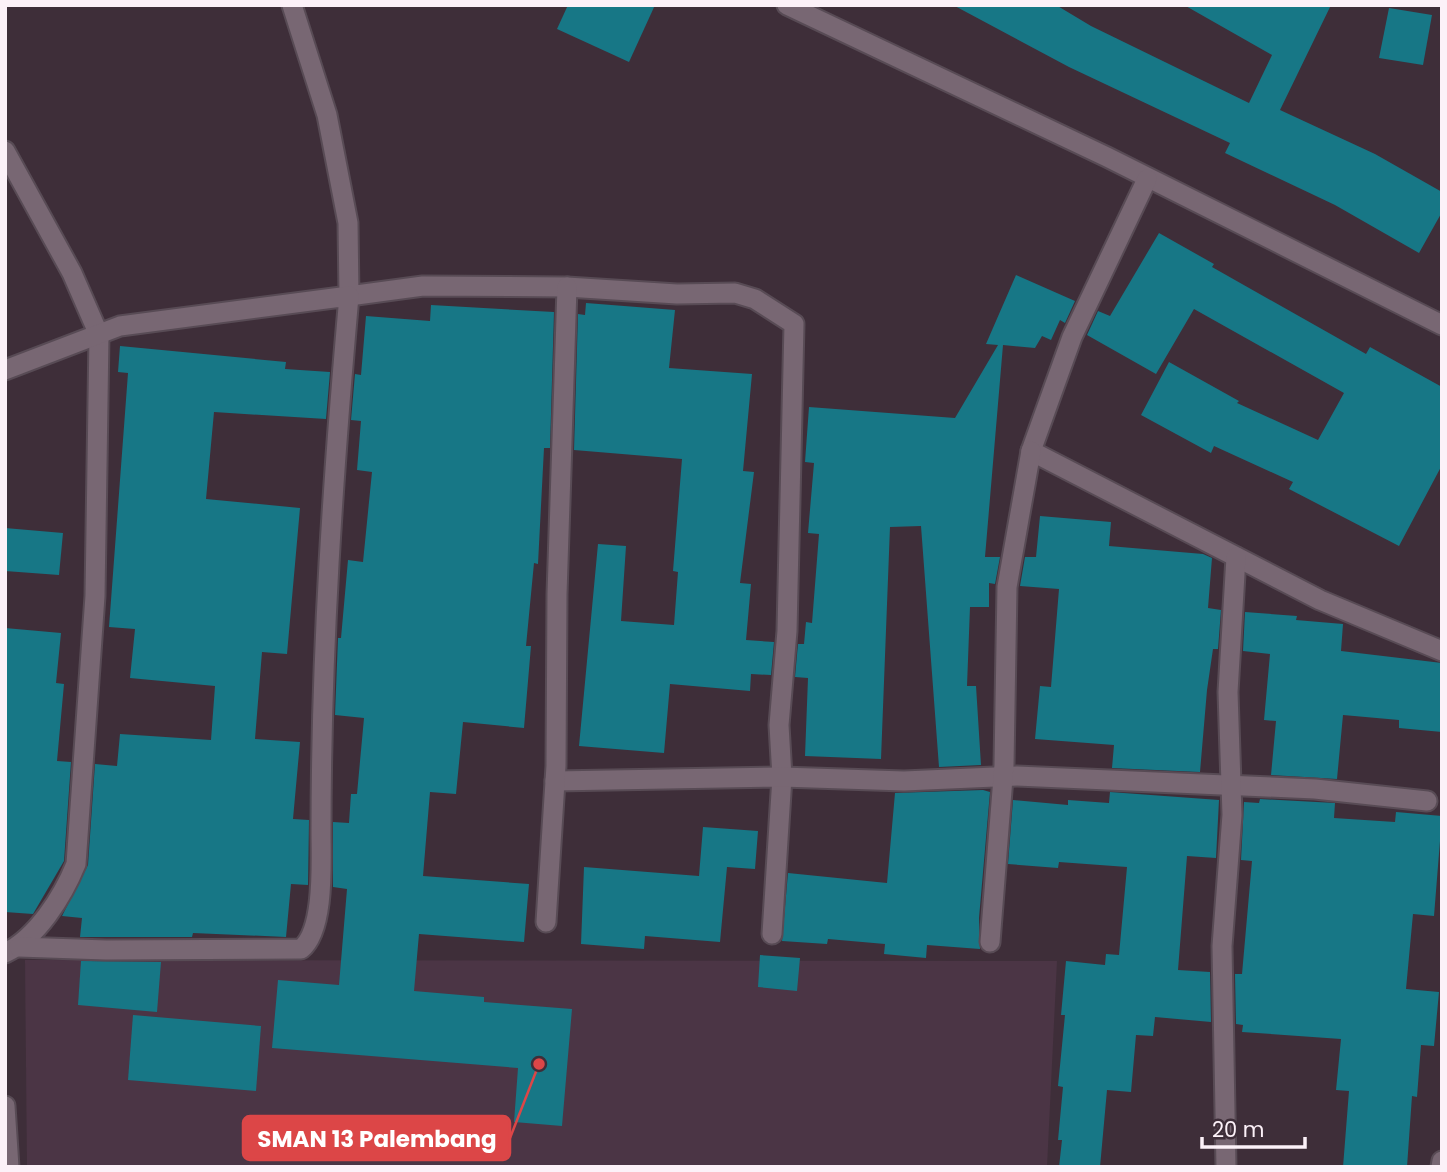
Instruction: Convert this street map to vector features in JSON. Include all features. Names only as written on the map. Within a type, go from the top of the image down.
[{"type":"street","points":[[12,950],[301,949],[308,943],[314,929],[321,880],[325,608],[349,296],[348,223],[327,115],[292,5]]},
{"type":"street","points":[[787,5],[1442,325]]},
{"type":"street","points":[[8,162],[72,273],[99,335],[95,596],[76,864],[66,888],[12,950]]},
{"type":"street","points":[[990,942],[1003,777],[1007,587],[1031,451],[1072,337],[1147,179]]},
{"type":"street","points":[[5,370],[121,326],[423,286],[567,287],[677,294],[735,293],[755,299],[794,324],[788,631],[779,725],[782,777],[772,934]]},
{"type":"street","points":[[546,922],[555,781],[557,594],[567,287]]},
{"type":"street","points":[[1031,451],[1320,600],[1442,651]]},
{"type":"street","points":[[1226,1167],[1222,946],[1232,815],[1228,692],[1236,557]]},
{"type":"street","points":[[555,781],[782,777],[904,781],[1003,777],[1315,789],[1427,801]]},
{"type":"street","points":[[5,1106],[9,1167]]},
{"type":"street","points":[[1441,1167],[1442,1161]]},
{"type":"shaded area","points":[[25,960],[1057,961],[1047,1167],[27,1167]]},
{"type":"building","points":[[568,5],[655,5],[629,62],[557,29]]},
{"type":"building","points":[[953,5],[1056,5],[1091,26],[1249,103],[1272,55],[1184,5],[1331,5],[1280,110],[1375,154],[1442,192],[1442,212],[1419,253],[1335,205],[1225,153],[1230,143],[1069,67]]},
{"type":"building","points":[[1389,8],[1432,15],[1423,65],[1379,58]]},
{"type":"building","points":[[1159,233],[1214,264],[1212,267],[1366,354],[1370,347],[1442,387],[1442,465],[1399,546],[1289,489],[1293,482],[1214,446],[1211,453],[1141,415],[1169,362],[1239,401],[1237,403],[1318,440],[1344,393],[1194,309],[1156,374],[1087,335],[1098,311],[1110,316]]},
{"type":"building","points":[[1016,275],[1075,301],[1065,323],[1060,320],[1051,340],[1042,336],[1035,348],[1003,345],[985,557],[1000,557],[995,584],[989,583],[989,607],[970,607],[967,686],[976,686],[981,765],[939,767],[921,526],[890,527],[881,759],[805,756],[808,678],[795,677],[798,644],[804,644],[806,622],[812,623],[819,534],[808,533],[814,463],[805,462],[809,407],[955,418],[998,345],[986,344]]},
{"type":"building","points":[[586,303],[675,310],[669,368],[752,374],[743,471],[754,472],[740,583],[751,584],[746,640],[774,642],[771,675],[751,674],[750,691],[670,684],[664,753],[579,746],[598,544],[626,546],[621,621],[674,625],[678,572],[673,571],[682,459],[574,450],[578,314],[585,315]]},
{"type":"building","points":[[431,305],[554,312],[550,448],[544,448],[538,564],[534,563],[526,646],[531,646],[524,728],[463,722],[456,794],[430,792],[423,876],[529,884],[524,942],[419,934],[414,991],[484,997],[484,1002],[572,1009],[562,1126],[514,1122],[518,1068],[272,1048],[278,980],[339,985],[347,889],[333,887],[333,822],[349,823],[351,794],[357,794],[364,718],[335,715],[338,638],[341,638],[348,560],[363,562],[372,472],[357,470],[361,421],[351,420],[355,374],[361,375],[366,316],[430,321]]},
{"type":"building","points":[[120,346],[286,362],[285,369],[330,372],[326,419],[214,412],[206,499],[300,508],[287,654],[262,652],[255,739],[300,742],[293,819],[309,820],[308,885],[291,884],[286,937],[193,933],[192,937],[80,937],[82,918],[62,916],[88,865],[95,764],[117,766],[120,734],[211,740],[215,686],[130,678],[135,629],[109,627],[128,373],[118,372]]},
{"type":"building","points":[[1040,516],[1111,522],[1109,546],[1203,554],[1212,558],[1208,608],[1221,610],[1218,649],[1213,649],[1207,690],[1200,772],[1112,768],[1114,745],[1035,739],[1040,686],[1051,687],[1059,589],[1020,586],[1025,557],[1036,557]]},
{"type":"building","points":[[5,528],[63,533],[59,575],[5,571]]},
{"type":"building","points":[[1245,612],[1297,616],[1296,620],[1343,624],[1341,651],[1442,663],[1442,732],[1399,728],[1399,720],[1343,715],[1337,779],[1271,775],[1276,721],[1264,720],[1270,654],[1243,651]]},
{"type":"building","points":[[5,628],[61,633],[56,683],[64,684],[57,761],[71,762],[64,861],[33,914],[5,912]]},
{"type":"building","points":[[990,792],[979,918],[980,949],[927,945],[926,958],[884,954],[885,944],[828,939],[827,944],[782,941],[788,873],[887,883],[895,793]]},
{"type":"building","points":[[1110,792],[1219,800],[1216,858],[1187,856],[1178,970],[1210,972],[1211,1022],[1155,1017],[1153,1036],[1136,1035],[1131,1092],[1107,1090],[1100,1167],[1059,1167],[1062,1140],[1058,1140],[1063,1087],[1058,1086],[1065,1015],[1061,1015],[1066,961],[1105,965],[1106,954],[1119,955],[1127,867],[1059,862],[1058,868],[1008,864],[1013,800],[1068,805],[1068,800],[1109,803]]},
{"type":"building","points":[[1260,799],[1335,803],[1334,818],[1395,822],[1396,812],[1442,816],[1434,916],[1413,914],[1406,989],[1439,992],[1434,1046],[1421,1045],[1417,1097],[1412,1096],[1407,1167],[1343,1167],[1349,1091],[1336,1090],[1341,1039],[1242,1032],[1243,1025],[1236,1024],[1235,974],[1242,974],[1252,861],[1241,860],[1244,802],[1259,803]]},
{"type":"building","points":[[703,827],[758,831],[755,869],[727,867],[720,942],[645,936],[644,949],[581,944],[584,867],[699,876]]},
{"type":"building","points":[[760,955],[800,958],[797,991],[758,987]]},
{"type":"building","points":[[81,961],[161,962],[157,1012],[78,1005]]},
{"type":"building","points":[[133,1015],[261,1026],[256,1091],[128,1080]]},
{"type":"place","name":"SMAN 13 Palembang","points":[[539,1064]]}]
